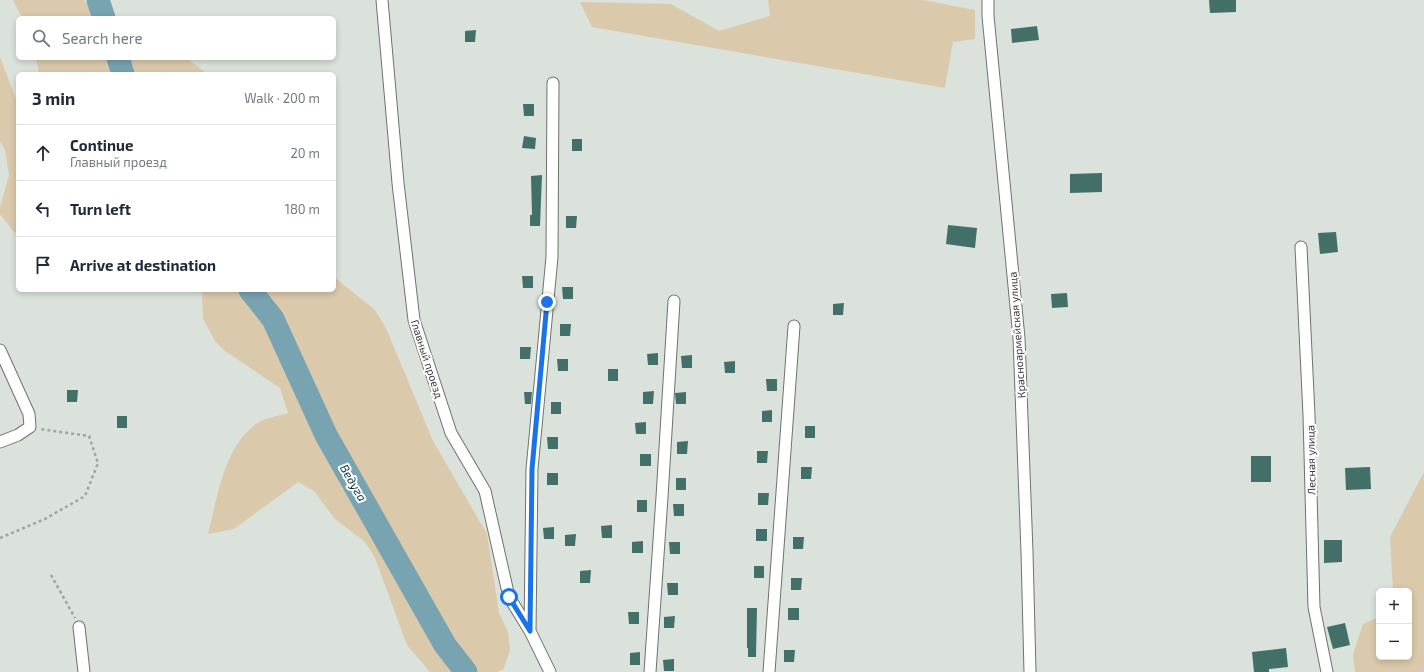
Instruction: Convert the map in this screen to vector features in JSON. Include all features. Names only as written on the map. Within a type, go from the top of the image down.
[{"type":"street","name":"Главный проезд","points":[[382,0],[398,183],[414,320],[451,433],[485,491],[509,597],[530,631],[550,672]]},
{"type":"street","name":"Красноармейская улица","points":[[988,0],[988,16],[1019,338],[1030,672]]},
{"type":"street","points":[[530,631],[532,469],[552,257],[553,83]]},
{"type":"street","name":"Лесная улица","points":[[1301,247],[1310,415],[1314,607],[1327,672]]},
{"type":"street","points":[[650,672],[674,301]]},
{"type":"street","points":[[769,672],[794,326]]},
{"type":"street","points":[[0,350],[29,414],[30,427],[18,435],[0,442]]},
{"type":"street","points":[[79,627],[84,672]]},
{"type":"path","points":[[0,538],[45,519],[85,496],[98,463],[89,436],[30,427]]},
{"type":"path","points":[[51,575],[79,627]]},
{"type":"shaded area","points":[[13,0],[84,0],[95,16],[21,16]]},
{"type":"shaded area","points":[[768,0],[923,0],[975,10],[975,39],[953,42],[945,88],[592,27],[580,2],[671,4],[719,31],[770,16]]},
{"type":"shaded area","points":[[0,57],[16,98],[16,233],[0,214],[0,207],[9,175],[5,150],[0,142]]},
{"type":"shaded area","points":[[36,60],[189,60],[205,72],[39,72]]},
{"type":"shaded area","points":[[336,279],[375,310],[386,328],[433,441],[487,534],[499,613],[508,632],[510,651],[503,670],[497,672],[430,672],[407,645],[375,558],[365,542],[335,519],[314,491],[298,482],[234,529],[208,534],[223,474],[236,446],[245,434],[259,422],[288,413],[280,388],[225,351],[215,341],[203,319],[202,293],[336,292]]},
{"type":"shaded area","points":[[1424,472],[1424,672],[1355,672],[1353,655],[1363,624],[1376,618],[1376,660],[1412,660],[1412,588],[1393,588],[1390,537]]},
{"type":"building","points":[[1209,0],[1236,0],[1236,12],[1210,13]]},
{"type":"building","points":[[1037,26],[1039,40],[1012,43],[1011,29]]},
{"type":"building","points":[[476,30],[475,42],[465,42],[465,31]]},
{"type":"building","points":[[523,104],[534,104],[534,116],[524,116]]},
{"type":"building","points":[[524,136],[536,138],[535,149],[522,148]]},
{"type":"building","points":[[572,139],[582,139],[582,151],[572,151]]},
{"type":"building","points":[[1102,173],[1102,192],[1070,193],[1070,174]]},
{"type":"building","points":[[542,175],[540,226],[530,226],[530,215],[532,215],[531,176]]},
{"type":"building","points":[[566,216],[577,216],[576,228],[566,228]]},
{"type":"building","points":[[948,225],[977,228],[975,248],[946,244]]},
{"type":"building","points":[[1336,232],[1338,252],[1320,254],[1318,233]]},
{"type":"building","points":[[522,276],[533,276],[533,288],[523,288]]},
{"type":"building","points":[[562,287],[573,287],[573,299],[563,299]]},
{"type":"building","points":[[1067,293],[1068,307],[1052,308],[1051,294]]},
{"type":"building","points":[[844,303],[843,315],[833,315],[833,304]]},
{"type":"building","points":[[560,324],[571,324],[570,336],[560,336]]},
{"type":"building","points":[[520,347],[531,347],[530,359],[520,359]]},
{"type":"building","points":[[658,353],[658,365],[648,365],[647,354]]},
{"type":"building","points":[[692,355],[692,368],[682,368],[681,356]]},
{"type":"building","points":[[557,359],[568,359],[568,371],[558,371]]},
{"type":"building","points":[[735,361],[735,373],[725,373],[724,362]]},
{"type":"building","points":[[608,369],[618,369],[618,381],[608,381]]},
{"type":"building","points":[[766,379],[777,379],[777,391],[767,391]]},
{"type":"building","points":[[67,390],[78,390],[77,402],[67,402]]},
{"type":"building","points":[[654,391],[653,404],[643,404],[643,392]]},
{"type":"building","points":[[524,392],[532,392],[531,404],[525,404]]},
{"type":"building","points":[[686,392],[686,404],[676,404],[675,393]]},
{"type":"building","points":[[551,402],[561,402],[561,414],[551,414]]},
{"type":"building","points":[[772,410],[772,422],[762,422],[762,411]]},
{"type":"building","points":[[117,416],[127,416],[127,428],[117,428]]},
{"type":"building","points":[[646,422],[646,434],[636,434],[635,423]]},
{"type":"building","points":[[805,426],[815,426],[815,438],[805,438]]},
{"type":"building","points":[[547,437],[558,437],[558,449],[548,449]]},
{"type":"building","points":[[688,441],[687,454],[677,454],[677,442]]},
{"type":"building","points":[[757,451],[768,451],[767,463],[757,463]]},
{"type":"building","points":[[640,454],[651,454],[651,466],[640,466]]},
{"type":"building","points":[[1251,456],[1271,456],[1271,482],[1251,482]]},
{"type":"building","points":[[801,467],[812,467],[811,479],[801,479]]},
{"type":"building","points":[[1370,467],[1371,489],[1346,490],[1345,468]]},
{"type":"building","points":[[547,473],[558,473],[558,485],[547,485]]},
{"type":"building","points":[[676,478],[686,478],[686,490],[676,490]]},
{"type":"building","points":[[758,493],[769,493],[768,505],[758,505]]},
{"type":"building","points":[[637,500],[647,500],[647,512],[637,512]]},
{"type":"building","points":[[673,504],[684,504],[684,516],[674,516]]},
{"type":"building","points":[[612,525],[612,538],[602,538],[601,526]]},
{"type":"building","points":[[554,527],[554,539],[544,539],[543,528]]},
{"type":"building","points":[[756,529],[767,529],[767,541],[756,541]]},
{"type":"building","points":[[576,534],[575,546],[565,546],[565,535]]},
{"type":"building","points":[[793,537],[804,537],[803,549],[793,549]]},
{"type":"building","points":[[1324,540],[1342,540],[1342,562],[1324,563]]},
{"type":"building","points":[[643,541],[643,553],[632,553],[632,542]]},
{"type":"building","points":[[669,542],[680,542],[680,554],[670,554]]},
{"type":"building","points":[[754,566],[764,566],[764,578],[754,578]]},
{"type":"building","points":[[591,570],[590,583],[580,583],[580,571]]},
{"type":"building","points":[[791,578],[802,578],[801,590],[791,590]]},
{"type":"building","points":[[667,583],[678,583],[678,595],[668,595]]},
{"type":"building","points":[[747,608],[757,608],[756,657],[748,657]]},
{"type":"building","points":[[788,608],[799,608],[799,620],[788,620]]},
{"type":"building","points":[[628,612],[639,612],[639,624],[629,624]]},
{"type":"building","points":[[675,616],[674,628],[664,628],[664,617]]},
{"type":"building","points":[[1345,623],[1350,645],[1333,649],[1327,627]]},
{"type":"building","points":[[1286,648],[1288,667],[1269,669],[1269,672],[1254,672],[1252,652]]},
{"type":"building","points":[[784,650],[795,650],[794,662],[784,662]]},
{"type":"building","points":[[640,652],[640,665],[630,665],[630,653]]},
{"type":"building","points":[[674,659],[674,671],[664,671],[663,660]]},
{"type":"waterway","name":"Ведуга","points":[[98,0],[103,16]]},
{"type":"waterway","name":"Ведуга","points":[[119,60],[122,72]]},
{"type":"waterway","name":"Ведуга","points":[[252,292],[273,319],[326,435],[445,645],[466,672]]},
{"type":"route","points":[[509,597],[530,631],[532,469],[547,302]]}]
